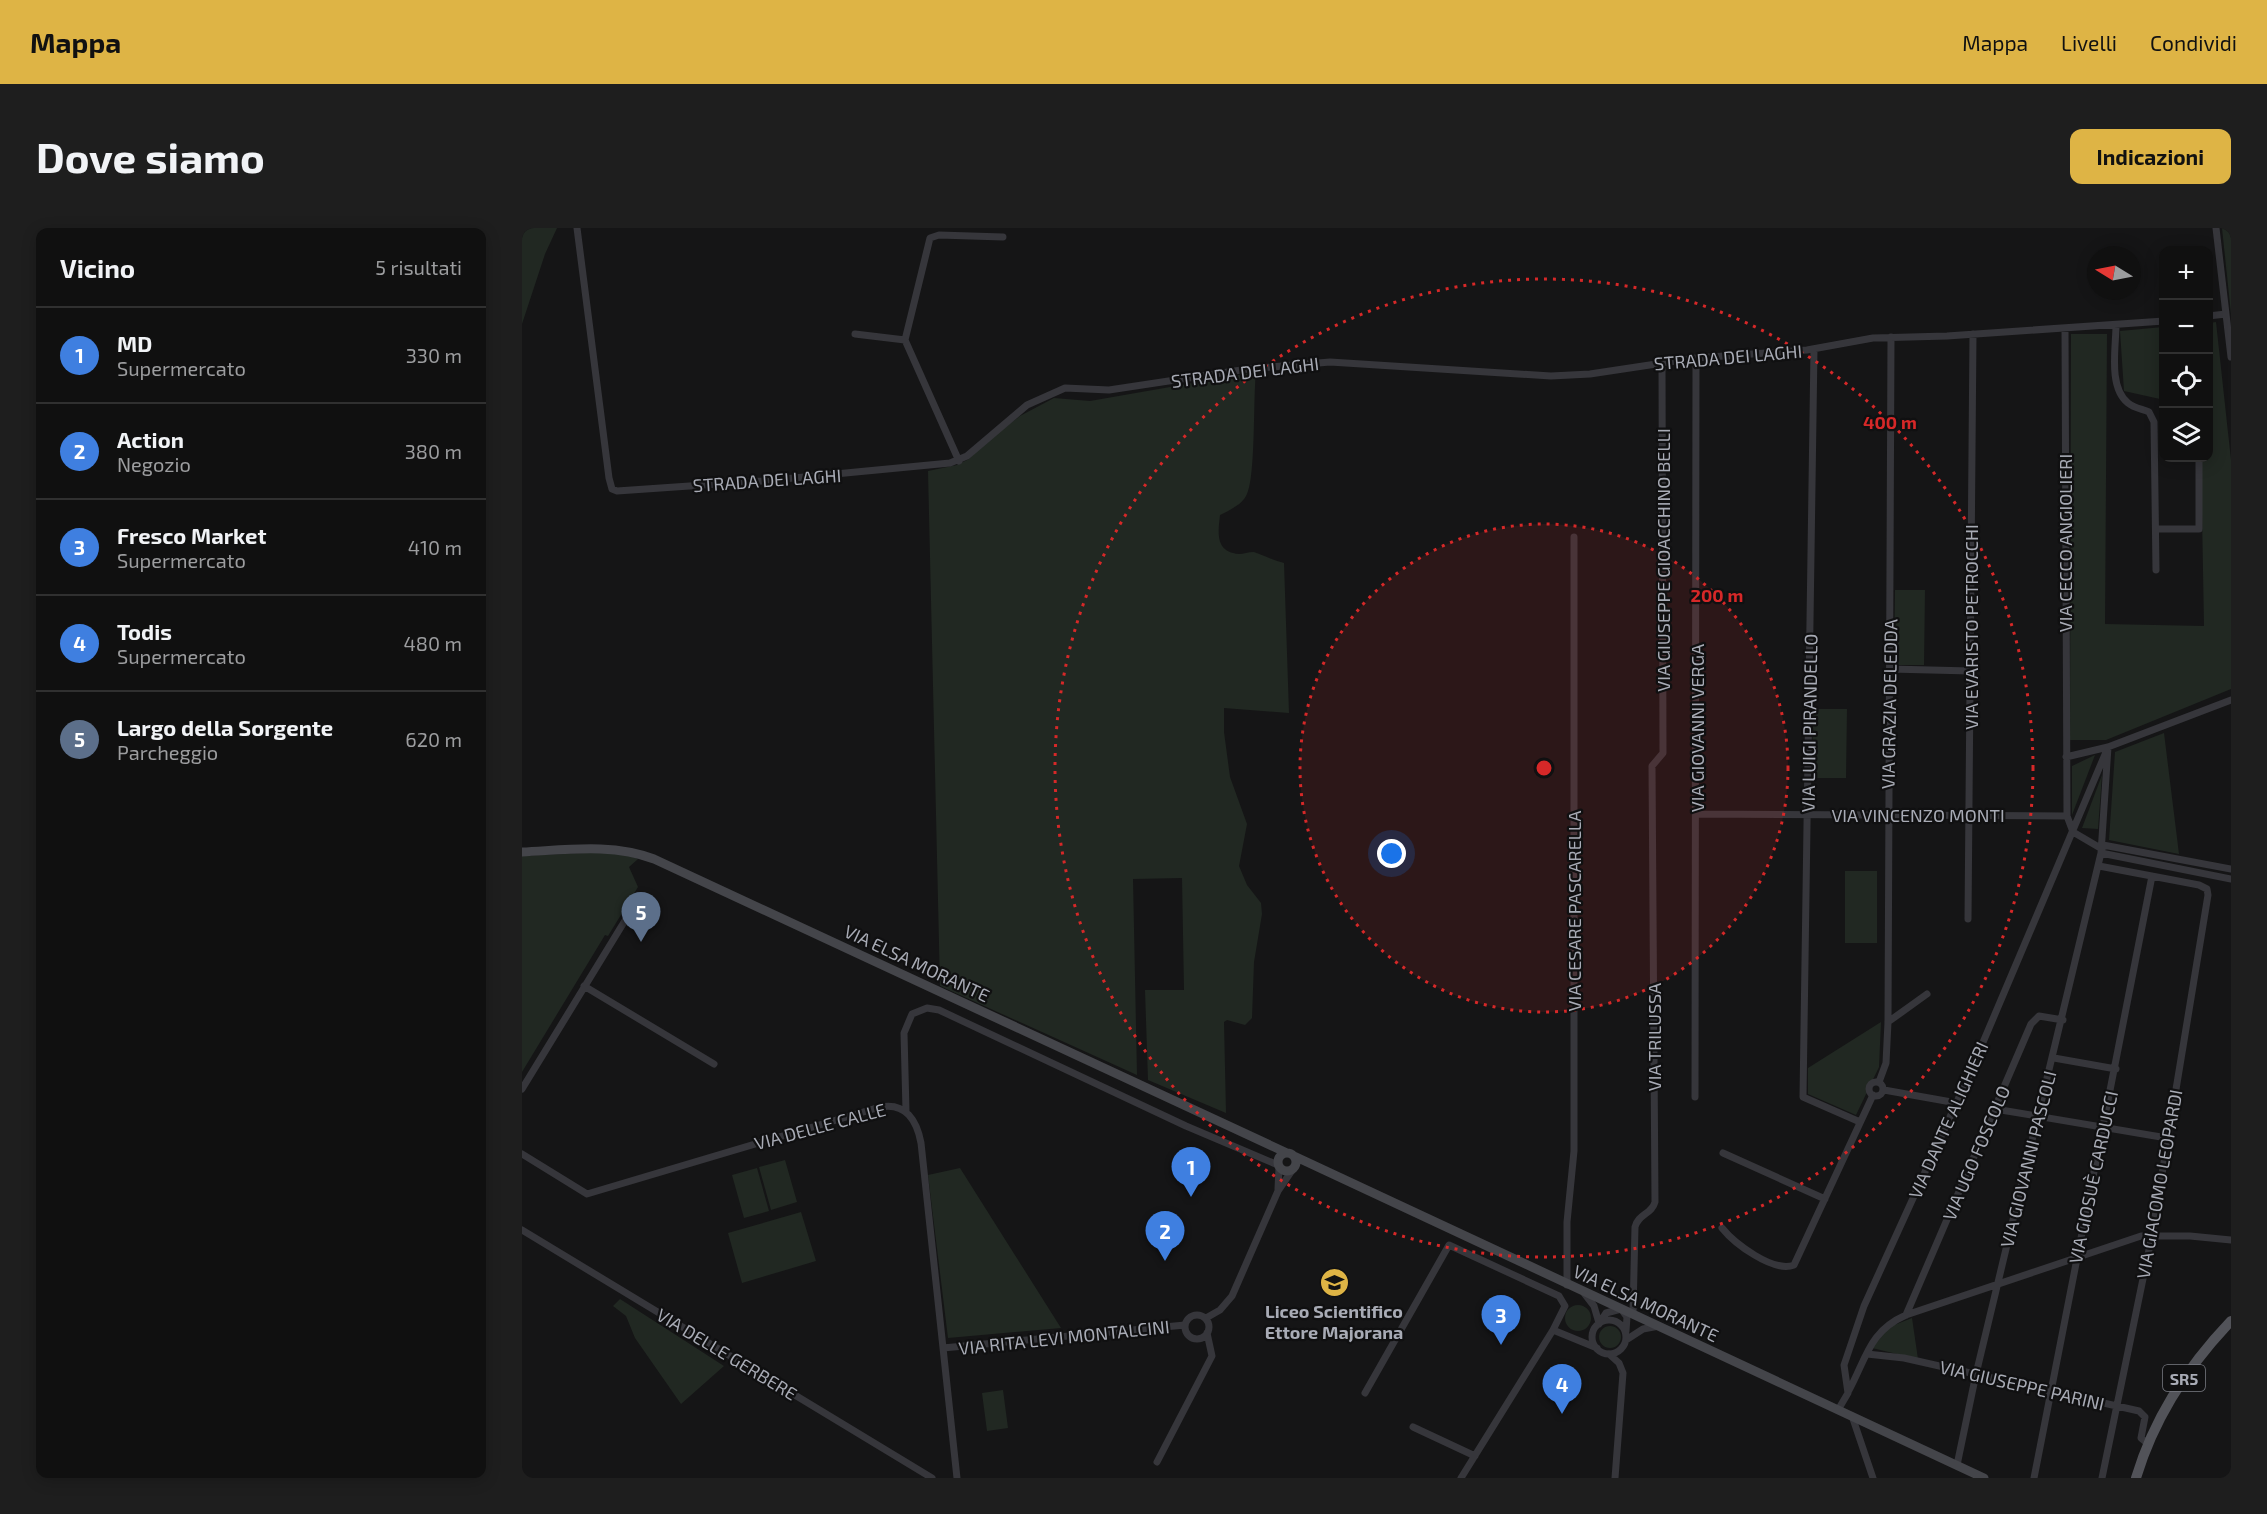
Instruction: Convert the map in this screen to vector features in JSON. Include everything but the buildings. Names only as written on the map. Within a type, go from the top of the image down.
[{"type":"main road","name":"SR5","points":[[2136,1474],[2147,1443],[2182,1382],[2231,1320]]},
{"type":"street","name":"STRADA DEI LAGHI","points":[[577,228],[609,478],[614,490],[872,472],[959,461],[1027,405],[1065,388],[1109,390],[1239,370],[1314,362],[1366,362],[1556,376],[1590,374],[1696,358],[1814,349],[1863,339],[2159,321]]},
{"type":"street","points":[[2216,228],[2231,357]]},
{"type":"street","points":[[959,461],[905,340],[930,238],[939,235],[1004,237]]},
{"type":"street","points":[[2213,316],[2226,315]]},
{"type":"street","points":[[2116,325],[2118,389],[2126,402],[2151,415],[2155,444],[2156,570]]},
{"type":"street","name":"VIA CECCO ANGIOLIERI","points":[[2065,328],[2066,757],[2067,816],[2073,832]]},
{"type":"street","points":[[855,334],[905,340]]},
{"type":"street","name":"VIA EVARISTO PETROCCHI","points":[[1968,919],[1973,334]]},
{"type":"street","name":"VIA GRAZIA DELEDDA","points":[[1873,1095],[1870,1086],[1880,1082],[1885,1070],[1888,1022],[1892,337]]},
{"type":"street","name":"VIA LUIGI PIRANDELLO","points":[[1814,349],[1803,1097],[1860,1122]]},
{"type":"street","name":"VIA GIOVANNI VERGA","points":[[1695,1097],[1696,358]]},
{"type":"street","name":"VIA GIUSEPPE GIOACCHINO BELLI","points":[[1661,758],[1662,362]]},
{"type":"street","points":[[2156,530],[2199,529],[2199,462]]},
{"type":"street","name":"VIA CESARE PASCARELLA","points":[[1567,1285],[1567,1222],[1574,1151],[1574,537]]},
{"type":"street","points":[[1890,669],[1971,671]]},
{"type":"street","points":[[2066,757],[2108,747],[2231,700]]},
{"type":"street","name":"VIA DANTE ALIGHIERI","points":[[1848,1393],[1844,1365],[1855,1330],[1957,1103],[2108,747]]},
{"type":"street","name":"VIA GIOVANNI PASCOLI","points":[[1957,1465],[1997,1284],[2099,866],[2108,747]]},
{"type":"street","name":"VIA TRILUSSA","points":[[1633,1314],[1635,1227],[1638,1218],[1653,1208],[1655,1202],[1652,766],[1654,761],[1661,758]]},
{"type":"street","name":"VIA VINCENZO MONTI","points":[[1697,814],[2067,816]]},
{"type":"street","points":[[2073,832],[2102,849],[2231,879]]},
{"type":"street","name":"VIA ELSA MORANTE","points":[[522,852],[608,849],[633,852],[654,859],[1984,1478]]},
{"type":"street","points":[[2102,849],[2231,869]]},
{"type":"street","points":[[2099,866],[2152,876]]},
{"type":"street","name":"VIA GIACOMO LEOPARDI","points":[[2102,1478],[2152,1235],[2207,889],[2199,885],[2152,876]]},
{"type":"street","name":"VIA GIOSUÈ CARDUCCI","points":[[2034,1478],[2152,876]]},
{"type":"street","points":[[522,1089],[639,896]]},
{"type":"street","points":[[584,986],[714,1064]]},
{"type":"street","points":[[1888,1022],[1927,994]]},
{"type":"street","points":[[906,1111],[904,1033],[912,1014],[927,1008],[939,1010],[1186,1126],[1279,1166],[1287,1171],[1293,1169],[1296,1162],[1291,1154],[1280,1156],[1279,1166],[1278,1191]]},
{"type":"street","name":"VIA UGO FOSCOLO","points":[[1906,1315],[2034,1019],[2042,1016],[2063,1020]]},
{"type":"street","points":[[2054,1058],[2116,1069]]},
{"type":"street","points":[[1880,1082],[1884,1090]]},
{"type":"street","points":[[1884,1090],[1957,1103]]},
{"type":"street","points":[[1722,1228],[1744,1250],[1791,1267],[1799,1258],[1873,1095],[1877,1096],[1884,1090]]},
{"type":"street","name":"VIA DELLE CALLE","points":[[522,1154],[587,1194],[880,1107],[896,1106],[906,1111],[915,1123],[920,1136],[957,1478]]},
{"type":"street","points":[[1995,1109],[2167,1138]]},
{"type":"street","points":[[1723,1153],[1826,1199]]},
{"type":"street","name":"VIA RITA LEVI MONTALCINI","points":[[943,1348],[1185,1325],[1192,1316],[1199,1315],[1206,1318],[1220,1310],[1232,1296],[1278,1191],[1293,1169]]},
{"type":"street","name":"VIA DELLE GERBERE","points":[[522,1230],[932,1478]]},
{"type":"street","points":[[1838,1410],[1883,1327],[1906,1315],[2131,1239],[2152,1235],[2231,1240]]},
{"type":"street","points":[[1365,1393],[1449,1245],[1559,1296],[1565,1306],[1553,1330],[1461,1478]]},
{"type":"street","points":[[1582,1292],[1594,1306],[1597,1327]]},
{"type":"street","points":[[1597,1348],[1593,1339],[1597,1327],[1606,1313],[1621,1309],[1627,1317],[1626,1336],[1618,1352],[1609,1354]]},
{"type":"street","points":[[1157,1462],[1212,1356],[1208,1334],[1209,1325],[1206,1318]]},
{"type":"street","points":[[1577,1340],[1597,1327],[1614,1321],[1626,1336]]},
{"type":"street","name":"VIA RITA LEVI MONTALCINI","points":[[1185,1325],[1187,1333],[1193,1338],[1201,1338],[1208,1334]]},
{"type":"street","points":[[1626,1336],[1659,1326]]},
{"type":"street","points":[[1553,1330],[1597,1348],[1609,1354],[1619,1363],[1623,1376],[1615,1478]]},
{"type":"street","name":"VIA GIUSEPPE PARINI","points":[[1867,1354],[1904,1358],[2143,1413],[2145,1419],[2141,1438],[2147,1443]]},
{"type":"street","points":[[1852,1416],[1874,1478]]},
{"type":"street","points":[[1413,1427],[1475,1456]]},
{"type":"shaded area","points":[[522,228],[557,228],[545,254],[522,324]]},
{"type":"shaded area","points":[[2222,228],[2231,228],[2231,314]]},
{"type":"shaded area","points":[[2213,322],[2216,322],[2231,460],[2231,689],[2106,740],[2070,740],[2071,334],[2107,334],[2105,624],[2204,626],[2201,462],[2213,462]]},
{"type":"shaded area","points":[[2159,327],[2159,399],[2124,391],[2120,331]]},
{"type":"shaded area","points":[[1256,372],[1253,457],[1249,487],[1241,502],[1220,515],[1219,535],[1222,546],[1226,550],[1239,554],[1253,552],[1284,563],[1289,713],[1224,708],[1224,732],[1230,777],[1247,824],[1239,866],[1247,885],[1261,903],[1262,914],[1254,962],[1252,1018],[1245,1025],[1227,1020],[1224,1022],[1226,1113],[1148,1080],[1145,990],[1184,990],[1182,878],[1133,879],[1137,1075],[940,986],[928,471],[957,465],[969,459],[987,441],[1020,416],[1054,398],[1090,401]]},
{"type":"shaded area","points":[[1895,590],[1925,590],[1924,665],[1894,665]]},
{"type":"shaded area","points":[[1813,709],[1847,709],[1846,778],[1812,778]]},
{"type":"shaded area","points":[[2164,733],[2179,854],[2109,840],[2115,752]]},
{"type":"shaded area","points":[[2095,755],[2072,815],[2072,766]]},
{"type":"shaded area","points":[[2102,775],[2098,829],[2082,828]]},
{"type":"shaded area","points":[[606,852],[624,854],[638,859],[629,867],[638,887],[608,936],[605,935],[522,1072],[522,856]]},
{"type":"shaded area","points":[[1845,871],[1877,871],[1877,943],[1845,943]]},
{"type":"shaded area","points":[[1881,1022],[1879,1067],[1856,1115],[1808,1094],[1808,1068]]},
{"type":"shaded area","points":[[785,1160],[797,1202],[771,1210],[759,1167]]},
{"type":"shaded area","points":[[757,1168],[769,1211],[744,1218],[732,1175]]},
{"type":"shaded area","points":[[960,1168],[1061,1328],[948,1338],[928,1175]]},
{"type":"shaded area","points":[[801,1212],[816,1261],[742,1283],[728,1233]]},
{"type":"shaded area","points":[[620,1299],[724,1366],[681,1404],[635,1338],[626,1316],[613,1306]]},
{"type":"shaded area","points":[[1578,1305],[1587,1309],[1591,1318],[1587,1327],[1578,1331],[1569,1327],[1565,1318],[1569,1309]]},
{"type":"shaded area","points":[[1912,1318],[1918,1359],[1872,1348],[1887,1328]]},
{"type":"shaded area","points":[[1610,1326],[1618,1329],[1621,1337],[1618,1345],[1610,1348],[1602,1345],[1599,1337],[1602,1329]]},
{"type":"shaded area","points":[[1003,1390],[1008,1428],[987,1431],[982,1393]]},
{"type":"place","name":"Largo della Sorgente","points":[[641,942]]},
{"type":"place","name":"MD","points":[[1191,1197]]},
{"type":"place","name":"Action","points":[[1165,1261]]},
{"type":"place","name":"Liceo Scientifico Ettore Majorana","points":[[1334,1282]]},
{"type":"place","name":"Fresco Market","points":[[1501,1345]]},
{"type":"place","name":"Todis","points":[[1562,1414]]}]
